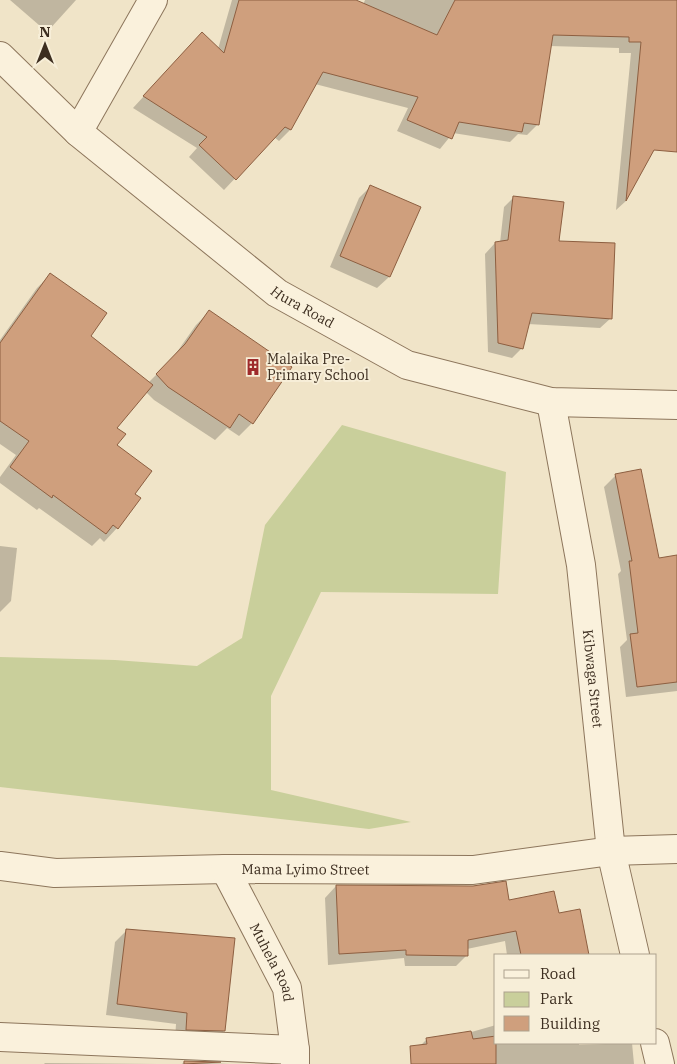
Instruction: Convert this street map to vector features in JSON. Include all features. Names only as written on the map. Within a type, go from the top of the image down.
[{"type":"street","points":[[78,132],[153,0]]},
{"type":"street","name":"Hura Road","points":[[0,56],[78,132],[277,293],[407,365],[551,402],[677,405]]},
{"type":"street","name":"Kibwaga Street","points":[[551,402],[581,565],[611,851],[635,954]]},
{"type":"street","name":"Mama Lyimo Street","points":[[0,866],[55,873],[225,869],[473,870],[611,851],[677,849]]},
{"type":"street","name":"Muhela Road","points":[[225,869],[287,988],[295,1057]]},
{"type":"street","points":[[0,1036],[295,1057]]},
{"type":"street","points":[[655,1044],[660,1064]]},
{"type":"green space","points":[[342,425],[506,472],[498,594],[321,592],[271,696],[271,790],[411,822],[369,829],[0,787],[0,657],[115,660],[197,666],[242,638],[265,525]]},
{"type":"building","points":[[239,0],[356,0],[437,35],[455,0],[677,0],[677,152],[654,150],[626,201],[641,42],[629,42],[629,37],[553,35],[539,125],[524,123],[522,132],[459,122],[452,139],[407,120],[418,97],[323,72],[291,130],[285,127],[236,180],[199,145],[207,137],[143,96],[202,32],[224,53]]},
{"type":"building","points":[[370,185],[421,207],[390,277],[340,256]]},
{"type":"building","points":[[513,196],[564,202],[559,241],[615,243],[612,319],[532,313],[523,349],[498,343],[495,242],[508,240]]},
{"type":"building","points":[[50,273],[107,313],[91,336],[153,385],[117,428],[126,434],[117,445],[152,471],[135,494],[141,498],[118,529],[113,525],[106,534],[53,495],[52,498],[10,467],[29,441],[0,421],[0,343]]},
{"type":"building","name":"Malaika Pre- Primary School","points":[[209,310],[292,367],[253,424],[239,414],[230,428],[168,387],[156,374],[185,344]]},
{"type":"building","points":[[641,469],[659,558],[677,555],[677,682],[637,687],[630,634],[638,633],[629,561],[632,561],[615,474]]},
{"type":"building","points":[[506,881],[509,900],[554,891],[559,913],[580,909],[589,954],[521,954],[516,931],[468,940],[468,956],[406,955],[406,950],[339,954],[336,885],[473,886]]},
{"type":"building","points":[[126,929],[235,938],[225,1031],[186,1030],[187,1013],[117,1004]]},
{"type":"building","points":[[471,1031],[473,1039],[494,1036],[496,1064],[411,1064],[410,1046],[427,1044],[426,1038]]},
{"type":"building","points":[[184,1061],[221,1062],[184,1064]]},
{"type":"place","name":"Malaika Pre- Primary School","points":[[253,367]]}]
